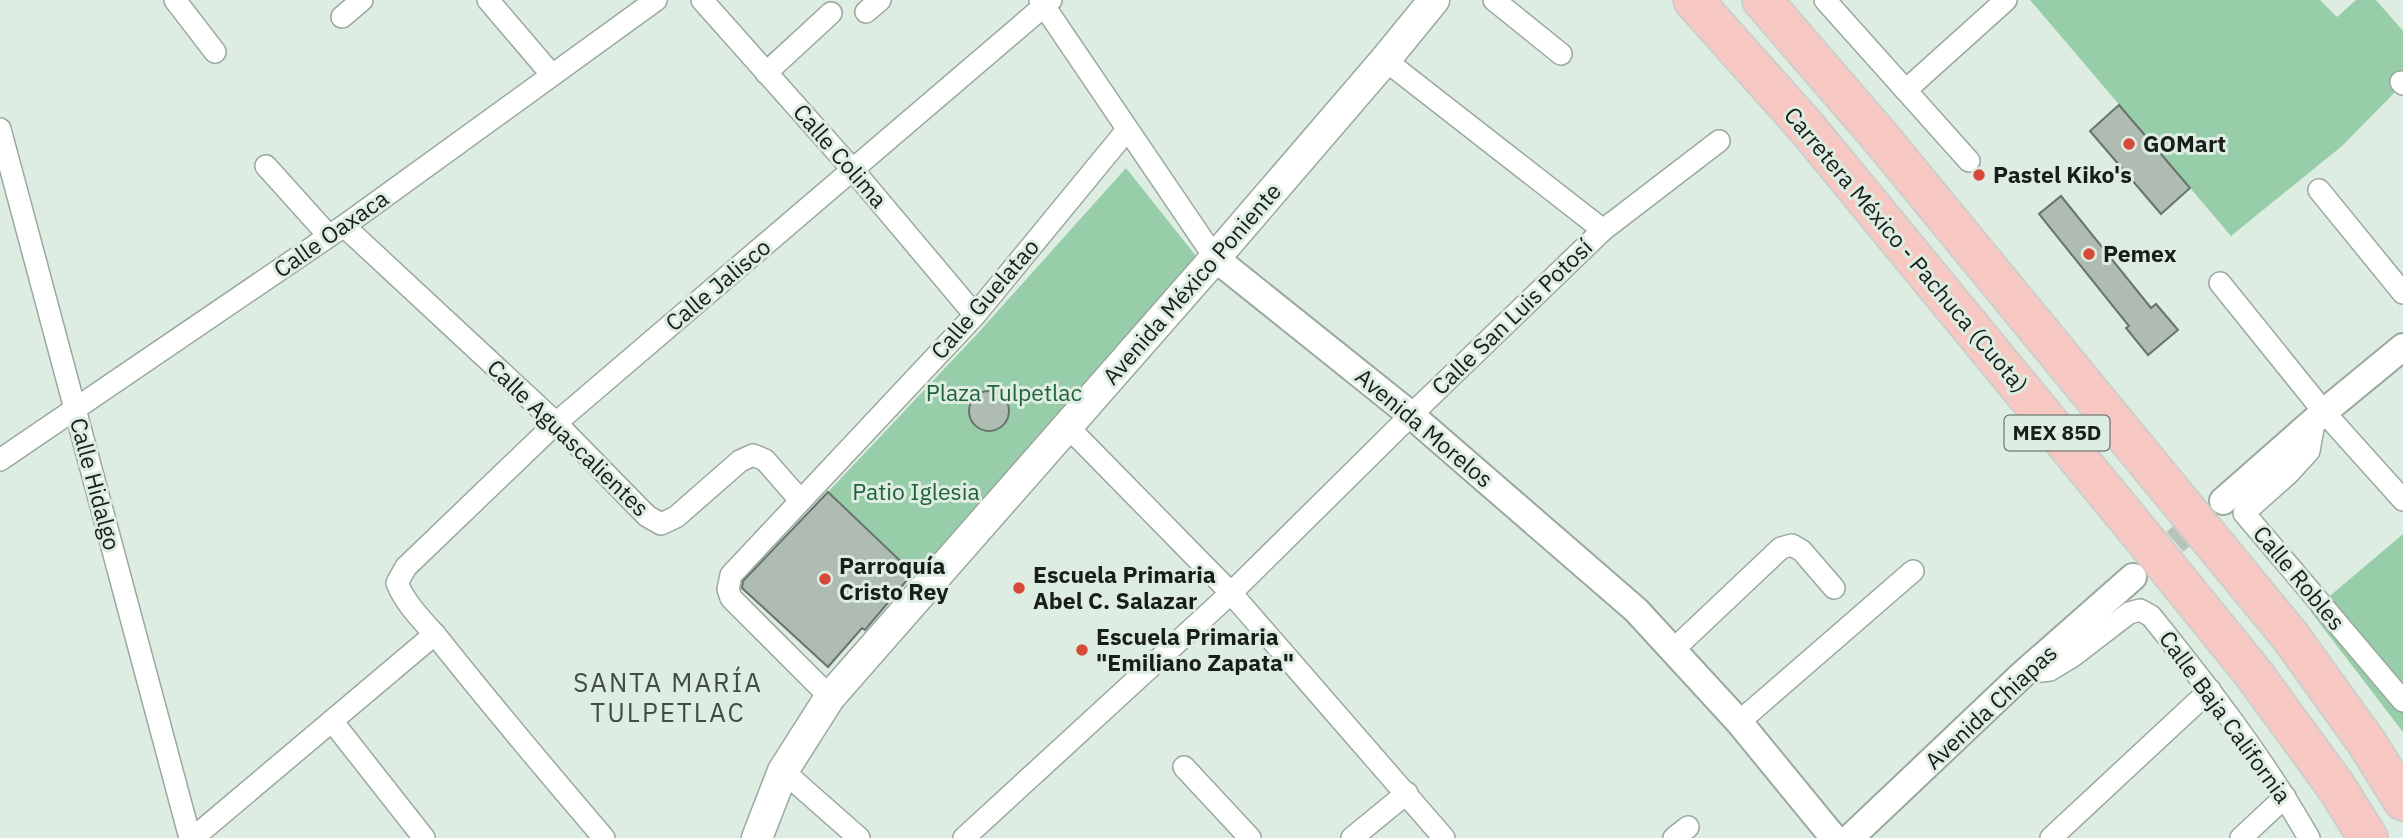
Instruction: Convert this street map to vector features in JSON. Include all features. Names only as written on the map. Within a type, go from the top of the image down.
[{"type":"highway","name":"Carretera México - Pachuca (Cuota)","points":[[1693,0],[1807,128],[2137,530],[2269,695],[2330,778],[2368,838]]},
{"type":"highway","name":"MEX 85D","points":[[1762,0],[1881,138],[2290,636],[2367,743],[2403,801]]},
{"type":"main road","name":"Avenida México Poniente","points":[[757,838],[783,771],[830,697],[1215,258],[1434,0]]},
{"type":"street","points":[[175,0],[215,52]]},
{"type":"street","points":[[342,17],[362,0]]},
{"type":"street","points":[[488,0],[552,75]]},
{"type":"street","name":"Calle Oaxaca","points":[[0,460],[337,231],[656,0]]},
{"type":"street","name":"Calle Colima","points":[[702,0],[853,170],[975,315]]},
{"type":"street","points":[[1494,0],[1560,54]]},
{"type":"street","points":[[1825,0],[1969,161]]},
{"type":"street","points":[[1906,90],[2006,0]]},
{"type":"street","name":"Avenida Morelos","points":[[1045,2],[1127,130],[1215,258],[1411,415],[1636,610],[1739,722],[1834,838]]},
{"type":"street","name":"Calle Jalisco","points":[[435,634],[403,598],[397,583],[406,567],[556,423],[1045,2]]},
{"type":"street","points":[[766,73],[831,13]]},
{"type":"street","points":[[1385,60],[1603,230]]},
{"type":"street","name":"Calle Hidalgo","points":[[0,129],[191,838]]},
{"type":"street","name":"Calle Guelatao","points":[[830,697],[731,598],[728,589],[731,575],[975,315],[1127,130]]},
{"type":"street","name":"Calle San Luis Potosí","points":[[964,838],[1231,593],[1603,230],[1719,141]]},
{"type":"street","name":"Calle Aguascalientes","points":[[266,166],[556,423],[647,516],[661,524],[676,517],[740,461],[753,455],[765,460],[800,500]]},
{"type":"street","points":[[2319,190],[2403,293]]},
{"type":"street","points":[[2220,284],[2319,417],[2403,500]]},
{"type":"street","points":[[2223,501],[2403,347]]},
{"type":"street","name":"Calle Robles","points":[[2319,417],[2309,451],[2289,473],[2244,513],[2403,701]]},
{"type":"street","points":[[1067,426],[1231,593],[1444,838]]},
{"type":"street","points":[[1673,650],[1781,548],[1792,545],[1802,551],[1834,588]]},
{"type":"street","points":[[1739,722],[1913,570]]},
{"type":"street","name":"Avenida Chiapas","points":[[1850,838],[2024,674],[2133,577]]},
{"type":"street","name":"Calle Baja California","points":[[2024,674],[2050,670],[2073,656],[2129,613],[2140,610],[2151,615],[2210,690],[2285,797],[2308,838]]},
{"type":"street","points":[[191,838],[435,634],[503,720],[604,838]]},
{"type":"street","points":[[2051,838],[2210,690]]},
{"type":"street","points":[[331,721],[424,838]]},
{"type":"street","points":[[1184,767],[1250,838]]},
{"type":"street","points":[[783,771],[859,838]]},
{"type":"street","points":[[1352,838],[1407,793]]},
{"type":"street","points":[[2241,838],[2285,797]]},
{"type":"green space","points":[[2030,0],[2320,0],[2337,17],[2356,0],[2376,0],[2403,31],[2403,84],[2342,146],[2231,236]]},
{"type":"green space","name":"Plaza Tulpetlac","points":[[1126,168],[1200,261],[920,581],[828,492],[979,332]]},
{"type":"green space","points":[[2403,534],[2403,732],[2311,612]]},
{"type":"building","points":[[2119,105],[2190,188],[2161,214],[2090,131]]},
{"type":"building","name":"Pemex","points":[[2061,196],[2151,308],[2156,304],[2178,330],[2148,355],[2126,328],[2129,326],[2039,214]]},
{"type":"building","points":[[989,391],[997,392],[1003,397],[1008,403],[1008,419],[1003,425],[997,430],[989,431],[981,430],[975,425],[970,419],[969,411],[970,403],[975,397],[981,392]]},
{"type":"building","name":"Parroquía Cristo Rey","points":[[828,492],[913,573],[865,630],[862,628],[828,667],[742,588],[743,581]]},
{"type":"tunnel","points":[[2145,567],[2209,513]]},
{"type":"place","name":"GOMart","points":[[2129,144]]},
{"type":"place","name":"Pastel Kiko's","points":[[1979,175]]},
{"type":"place","name":"Pemex","points":[[2089,254]]},
{"type":"place","name":"Parroquía Cristo Rey","points":[[825,579]]},
{"type":"place","name":"Escuela Primaria Abel C. Salazar","points":[[1019,588]]},
{"type":"place","name":"Escuela Primaria \"Emiliano Zapata\"","points":[[1082,650]]},
{"type":"district","name":"SANTA MARÍA TULPETLAC","points":[[668,698]]},
{"type":"park label","name":"Patio Iglesia","points":[[916,492]]}]
